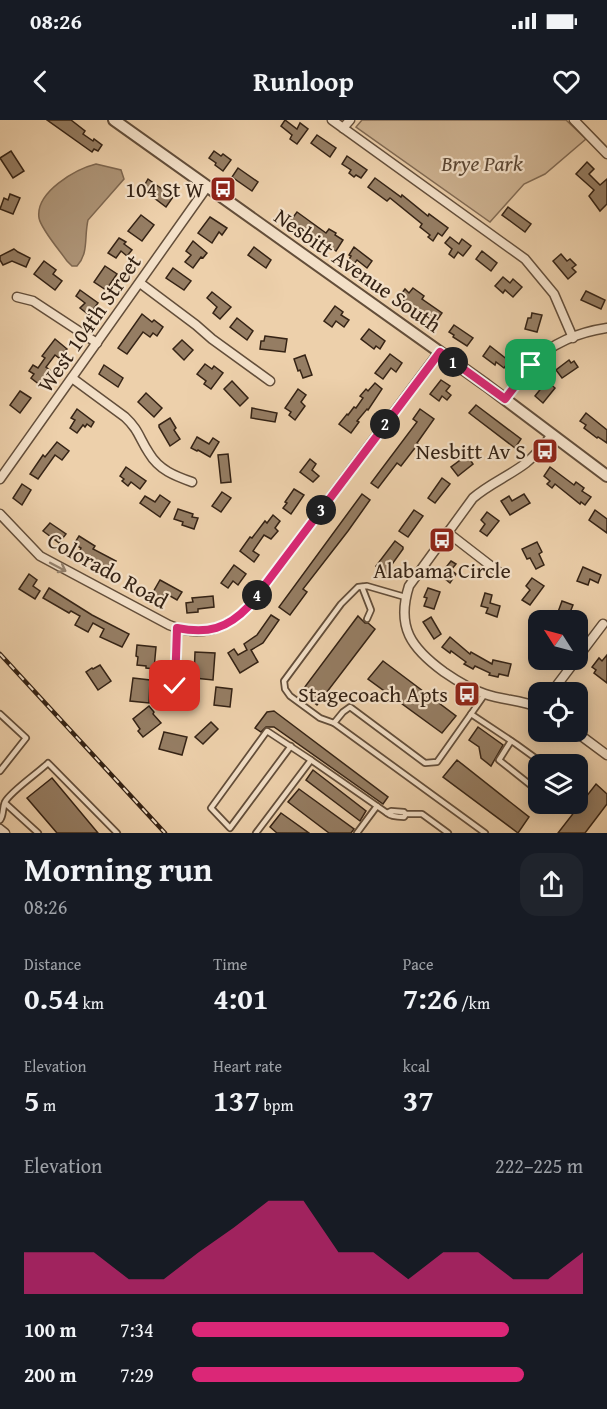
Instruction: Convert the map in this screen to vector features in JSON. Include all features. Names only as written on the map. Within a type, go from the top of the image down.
[{"type":"street","name":"Nesbitt Avenue South","points":[[114,120],[440,352],[607,476]]},
{"type":"street","points":[[332,120],[525,259],[554,294],[573,338]]},
{"type":"street","points":[[343,128],[350,120]]},
{"type":"street","points":[[574,120],[607,154]]},
{"type":"street","name":"West 104th Street","points":[[0,479],[207,187]]},
{"type":"street","points":[[140,283],[270,381]]},
{"type":"street","points":[[17,297],[33,301],[97,343]]},
{"type":"street","points":[[505,399],[531,365],[549,348],[589,332],[607,328]]},
{"type":"street","points":[[182,701],[175,686],[177,628],[206,631],[230,623],[240,616],[440,352]]},
{"type":"street","points":[[72,378],[133,424],[148,453],[165,470],[192,482]]},
{"type":"street","points":[[528,703],[470,688],[424,656],[412,641],[405,624],[405,597],[416,575],[473,498],[482,490],[524,465],[536,455],[552,435]]},
{"type":"street","name":"Colorado Road","points":[[0,514],[40,556],[177,628]]},
{"type":"street","points":[[447,532],[500,573]]},
{"type":"street","points":[[588,644],[603,624]]},
{"type":"street","points":[[559,682],[569,670]]},
{"type":"street","points":[[588,741],[607,755]]},
{"type":"street","points":[[0,829],[5,833]]},
{"type":"lane","points":[[405,597],[367,586],[358,587],[341,604],[284,681],[285,689],[290,696],[320,718],[334,723],[485,833]]},
{"type":"lane","points":[[362,587],[371,610],[367,619]]},
{"type":"lane","points":[[334,723],[350,707],[425,763],[437,762],[486,694]]},
{"type":"lane","points":[[0,714],[26,738],[0,771]]},
{"type":"lane","points":[[471,714],[529,754]]},
{"type":"lane","points":[[291,746],[230,828],[212,808],[267,731],[291,746],[311,759],[387,813],[391,811],[422,814],[448,833]]},
{"type":"lane","points":[[511,741],[498,760],[528,783]]},
{"type":"lane","points":[[256,833],[311,759]]},
{"type":"lane","points":[[0,820],[3,818],[5,804],[10,796],[48,763],[117,833]]},
{"type":"lane","points":[[5,804],[38,833]]},
{"type":"lane","points":[[357,833],[377,806]]},
{"type":"green space","name":"Brye Park","points":[[362,120],[566,120],[586,139],[545,174],[524,184],[490,222],[356,127]]},
{"type":"shaded area","points":[[96,164],[121,170],[124,179],[88,220],[83,256],[77,266],[72,266],[43,228],[39,218],[39,208],[43,199],[58,183]]},
{"type":"building","points":[[47,120],[71,120],[85,131],[83,134],[102,145],[98,151],[94,149],[92,152]]},
{"type":"building","points":[[285,120],[297,129],[300,123],[308,129],[297,144],[290,139],[292,135],[281,126]]},
{"type":"building","points":[[317,135],[336,148],[330,157],[311,143]]},
{"type":"building","points":[[11,151],[24,171],[13,178],[0,158]]},
{"type":"building","points":[[214,151],[231,160],[223,171],[209,158]]},
{"type":"building","points":[[347,156],[367,170],[361,178],[356,175],[354,177],[349,173],[351,170],[342,164]]},
{"type":"building","points":[[587,162],[594,169],[589,174],[600,185],[607,179],[607,204],[600,211],[589,196],[594,190],[576,174]]},
{"type":"building","points":[[238,168],[258,182],[252,191],[232,177]]},
{"type":"building","points":[[375,178],[448,228],[442,236],[438,233],[433,241],[428,237],[430,235],[420,227],[422,224],[390,198],[387,201],[368,187]]},
{"type":"building","points":[[148,179],[173,197],[166,207],[149,194],[151,191],[144,186]]},
{"type":"building","points":[[10,194],[20,198],[13,214],[0,209],[4,198],[8,200]]},
{"type":"building","points":[[508,207],[531,224],[525,232],[502,215]]},
{"type":"building","points":[[297,212],[326,233],[329,229],[343,240],[336,251],[291,220]]},
{"type":"building","points":[[141,215],[154,225],[142,241],[128,231]]},
{"type":"building","points":[[210,217],[227,228],[222,235],[219,232],[212,243],[198,233]]},
{"type":"building","points":[[450,237],[459,244],[462,239],[471,246],[463,256],[458,252],[454,258],[449,254],[452,249],[445,243]]},
{"type":"building","points":[[119,238],[126,242],[124,244],[132,250],[127,256],[121,251],[116,258],[108,253]]},
{"type":"building","points":[[193,241],[207,253],[193,268],[185,262],[191,255],[186,251]]},
{"type":"building","points":[[254,247],[271,260],[266,268],[248,255]]},
{"type":"building","points":[[354,247],[372,261],[367,268],[357,260],[353,265],[348,261]]},
{"type":"building","points":[[14,249],[30,258],[26,267],[12,261],[3,265],[0,256]]},
{"type":"building","points":[[482,251],[497,263],[491,271],[476,259]]},
{"type":"building","points":[[561,254],[567,261],[570,259],[576,265],[572,268],[576,272],[568,279],[553,261]]},
{"type":"building","points":[[44,261],[56,270],[53,274],[62,281],[55,290],[34,274]]},
{"type":"building","points":[[105,266],[117,274],[106,290],[94,282]]},
{"type":"building","points":[[173,268],[191,281],[184,290],[166,278]]},
{"type":"building","points":[[503,277],[510,283],[513,279],[522,287],[513,297],[505,290],[503,293],[495,286]]},
{"type":"building","points":[[413,288],[424,296],[422,299],[442,313],[435,323],[399,297],[405,289],[409,293]]},
{"type":"building","points":[[80,290],[98,303],[89,315],[80,308],[85,303],[76,296]]},
{"type":"building","points":[[586,291],[605,300],[601,309],[581,300]]},
{"type":"building","points":[[212,292],[231,307],[220,319],[213,313],[217,307],[207,298]]},
{"type":"building","points":[[335,306],[343,312],[341,315],[349,320],[344,327],[336,321],[332,327],[324,321]]},
{"type":"building","points":[[532,313],[542,315],[537,332],[525,329]]},
{"type":"building","points":[[142,314],[163,327],[157,336],[153,333],[150,337],[143,332],[127,354],[118,348]]},
{"type":"building","points":[[237,318],[253,331],[247,340],[230,327]]},
{"type":"building","points":[[454,325],[473,338],[467,346],[449,332]]},
{"type":"building","points":[[369,329],[385,341],[380,349],[376,346],[374,349],[361,339]]},
{"type":"building","points":[[265,336],[287,339],[285,352],[260,349],[261,341],[264,341]]},
{"type":"building","points":[[55,339],[67,349],[59,358],[55,355],[46,367],[51,371],[40,385],[31,378],[34,374],[29,371],[33,365],[38,368],[45,358],[42,356]]},
{"type":"building","points":[[182,340],[193,350],[184,360],[173,349]]},
{"type":"building","points":[[490,346],[509,361],[504,368],[496,362],[495,365],[483,356]]},
{"type":"building","points":[[390,354],[402,363],[396,372],[391,368],[383,379],[375,373]]},
{"type":"building","points":[[305,355],[312,375],[303,378],[294,359]]},
{"type":"building","points":[[569,360],[571,363],[574,361],[578,367],[562,378],[556,370]]},
{"type":"building","points":[[205,364],[212,369],[214,366],[223,373],[211,389],[204,384],[206,381],[197,374]]},
{"type":"building","points":[[104,365],[123,378],[118,387],[99,374]]},
{"type":"building","points":[[441,380],[450,386],[446,391],[451,395],[447,400],[442,396],[439,401],[430,394]]},
{"type":"building","points":[[232,381],[248,398],[240,406],[224,389]]},
{"type":"building","points":[[547,381],[555,388],[543,403],[535,396]]},
{"type":"building","points":[[375,383],[382,389],[368,410],[357,421],[359,422],[351,433],[339,424],[354,407],[356,408],[363,398],[360,396],[366,389],[368,391]]},
{"type":"building","points":[[298,389],[306,395],[301,402],[305,406],[295,420],[289,415],[291,412],[285,408]]},
{"type":"building","points":[[20,391],[31,398],[20,413],[10,405]]},
{"type":"building","points":[[146,393],[162,408],[154,417],[138,402]]},
{"type":"building","points":[[476,405],[521,439],[515,448],[469,413]]},
{"type":"building","points":[[252,408],[277,413],[275,422],[251,418]]},
{"type":"building","points":[[77,409],[94,422],[91,427],[87,424],[85,427],[83,425],[77,433],[70,428],[75,420],[71,418]]},
{"type":"building","points":[[420,409],[434,419],[401,466],[397,463],[378,488],[371,483],[417,422],[413,419]]},
{"type":"building","points":[[586,413],[607,430],[607,443],[584,428],[586,425],[580,421]]},
{"type":"building","points":[[170,418],[180,439],[170,446],[159,425]]},
{"type":"building","points":[[197,437],[209,444],[213,438],[219,442],[210,457],[191,448]]},
{"type":"building","points":[[57,442],[69,451],[62,460],[55,455],[38,479],[30,474],[43,455],[45,457]]},
{"type":"building","points":[[228,454],[231,482],[221,483],[218,455]]},
{"type":"building","points":[[467,455],[473,464],[458,476],[451,467]]},
{"type":"building","points":[[310,459],[316,464],[312,470],[319,476],[313,482],[300,472]]},
{"type":"building","points":[[126,467],[146,481],[140,489],[131,482],[128,486],[122,481],[124,479],[120,476]]},
{"type":"building","points":[[550,467],[574,485],[576,482],[584,488],[582,491],[591,497],[585,505],[581,502],[580,504],[555,484],[552,488],[547,484],[550,481],[544,476]]},
{"type":"building","points":[[442,478],[450,484],[435,503],[428,498]]},
{"type":"building","points":[[22,484],[31,490],[22,505],[13,498]]},
{"type":"building","points":[[294,489],[304,495],[291,514],[283,508]]},
{"type":"building","points":[[222,492],[231,498],[221,512],[212,506]]},
{"type":"building","points":[[362,494],[370,500],[303,589],[307,592],[290,615],[279,607]]},
{"type":"building","points":[[524,494],[530,503],[510,515],[501,501],[509,496],[512,501]]},
{"type":"building","points":[[160,495],[170,502],[160,517],[140,503],[145,496],[155,502]]},
{"type":"building","points":[[178,509],[198,518],[194,529],[174,519]]},
{"type":"building","points":[[414,510],[423,516],[408,537],[399,531]]},
{"type":"building","points":[[595,510],[607,519],[607,533],[589,520]]},
{"type":"building","points":[[487,512],[499,521],[487,536],[480,531],[485,524],[481,520]]},
{"type":"building","points":[[273,515],[280,521],[275,528],[278,531],[271,539],[264,535],[253,551],[259,555],[254,562],[240,551],[250,537],[252,538],[265,521],[267,523]]},
{"type":"building","points":[[50,523],[66,534],[59,543],[43,531]]},
{"type":"building","points":[[79,536],[95,546],[93,549],[116,561],[109,571],[78,554],[81,548],[74,544]]},
{"type":"building","points":[[395,541],[403,549],[387,574],[376,566]]},
{"type":"building","points":[[537,542],[542,552],[539,554],[544,565],[536,569],[522,549]]},
{"type":"building","points":[[451,561],[456,564],[451,570],[456,574],[450,583],[440,575]]},
{"type":"building","points":[[234,565],[246,574],[238,585],[233,581],[228,588],[221,583]]},
{"type":"building","points":[[583,567],[601,575],[598,583],[590,579],[588,585],[577,581]]},
{"type":"building","points":[[29,574],[37,580],[33,586],[40,591],[35,599],[19,589]]},
{"type":"building","points":[[532,578],[544,586],[530,605],[522,600],[530,590],[526,586]]},
{"type":"building","points":[[160,580],[182,592],[177,600],[165,593],[161,599],[152,594]]},
{"type":"building","points":[[49,588],[92,615],[129,634],[122,647],[100,637],[104,629],[93,623],[88,632],[75,625],[80,616],[71,611],[69,613],[43,598]]},
{"type":"building","points":[[428,588],[440,592],[434,609],[424,606],[427,598],[424,597]]},
{"type":"building","points":[[485,593],[492,595],[490,603],[500,606],[497,617],[486,613],[488,608],[481,606]]},
{"type":"building","points":[[213,596],[214,607],[187,613],[186,603],[193,602],[192,598]]},
{"type":"building","points":[[562,601],[573,605],[571,610],[559,610]]},
{"type":"building","points":[[271,615],[279,620],[263,643],[251,650],[258,662],[240,673],[228,653],[234,649],[238,655],[247,650],[244,644],[257,635]]},
{"type":"building","points":[[358,616],[375,629],[317,705],[301,692]]},
{"type":"building","points":[[431,617],[441,634],[434,639],[423,622]]},
{"type":"building","points":[[450,637],[470,654],[471,652],[492,664],[493,660],[511,664],[508,676],[489,675],[490,673],[475,666],[473,669],[464,664],[466,662],[442,647]]},
{"type":"building","points":[[137,645],[156,647],[154,669],[137,665]]},
{"type":"building","points":[[195,652],[215,653],[213,680],[194,678]]},
{"type":"building","points":[[607,655],[607,683],[594,673],[596,670],[592,667],[599,658],[602,661]]},
{"type":"building","points":[[383,661],[456,716],[442,733],[368,679]]},
{"type":"building","points":[[100,665],[111,681],[98,690],[86,672]]},
{"type":"building","points":[[133,678],[150,680],[149,703],[130,701]]},
{"type":"building","points":[[216,687],[232,689],[230,707],[214,705]]},
{"type":"building","points":[[149,706],[161,723],[143,737],[133,719]]},
{"type":"building","points":[[274,711],[388,797],[383,804],[274,727],[266,727],[261,732],[255,728],[267,712]]},
{"type":"building","points":[[211,722],[218,729],[203,744],[195,737]]},
{"type":"building","points":[[478,727],[503,745],[491,766],[481,758],[479,747],[469,740]]},
{"type":"building","points":[[164,732],[187,737],[182,755],[159,749]]},
{"type":"building","points":[[457,760],[529,817],[518,833],[443,777]]},
{"type":"building","points":[[313,770],[366,811],[360,821],[306,780]]},
{"type":"building","points":[[52,778],[98,833],[57,833],[27,798]]},
{"type":"building","points":[[596,784],[607,794],[607,804],[585,833],[558,833],[573,814],[588,814],[588,794]]},
{"type":"building","points":[[299,789],[354,829],[351,833],[329,833],[288,802]]},
{"type":"building","points":[[281,813],[309,833],[277,833],[270,827]]},
{"type":"railway","points":[[0,654],[165,833]]},
{"type":"place","name":"104 St W","points":[[223,189]]},
{"type":"place","name":"Nesbitt Av S","points":[[545,451]]},
{"type":"place","name":"Alabama Circle","points":[[442,540]]},
{"type":"place","name":"Stagecoach Apts","points":[[467,694]]},
{"type":"route","points":[[175,686],[177,628],[206,631],[230,623],[240,616],[440,352],[505,399],[531,365]]}]
